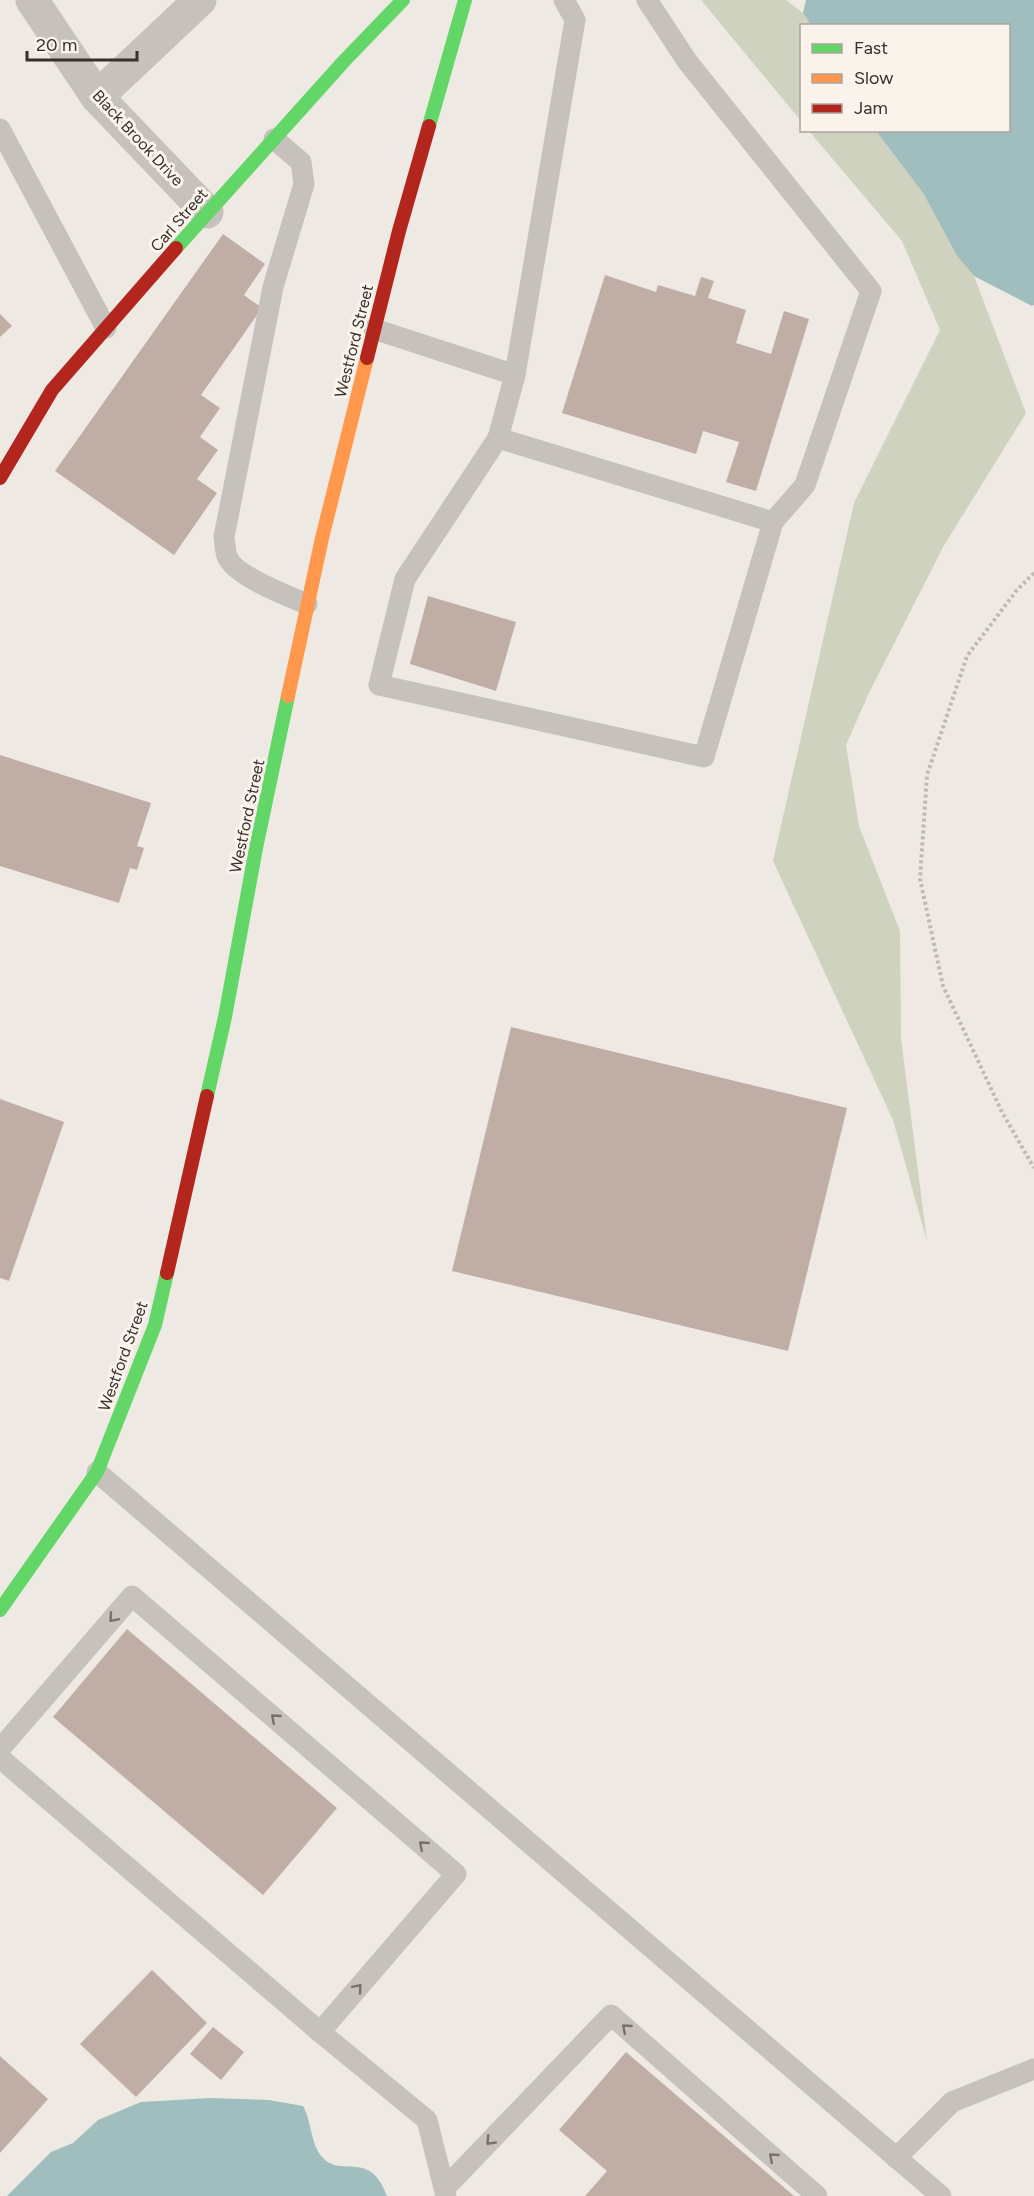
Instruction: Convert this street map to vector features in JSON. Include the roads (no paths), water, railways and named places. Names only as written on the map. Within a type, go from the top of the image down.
[{"type":"main road","name":"Carl Street","points":[[0,478],[52,390],[207,212],[403,0]]},
{"type":"main road","name":"Westford Street","points":[[0,1610],[97,1472],[155,1325],[225,1017],[256,848],[322,538],[402,220],[465,0]]},
{"type":"street","name":"Black Brook Drive","points":[[32,0],[97,97],[207,212]]},
{"type":"street","points":[[97,97],[200,0]]},
{"type":"lane","points":[[564,0],[575,20],[515,375],[498,438],[405,579],[379,685],[704,757],[773,522],[805,485],[871,291],[687,61],[647,0]]},
{"type":"lane","points":[[0,129],[106,328]]},
{"type":"lane","points":[[274,139],[301,162],[304,184],[273,287],[224,537],[227,557],[235,567],[268,587],[307,604]]},
{"type":"lane","points":[[374,329],[515,375]]},
{"type":"lane","points":[[498,438],[773,522]]},
{"type":"lane","points":[[97,1472],[940,2196]]},
{"type":"lane","points":[[0,1749],[132,1596],[456,1874],[320,2032]]},
{"type":"lane","points":[[0,1758],[320,2032],[428,2120],[446,2192]]},
{"type":"lane","points":[[446,2192],[611,2015],[817,2196]]},
{"type":"lane","points":[[896,2158],[952,2102],[1034,2069]]},
{"type":"water","points":[[806,0],[1034,0],[1034,305],[974,276],[957,256],[923,193],[877,132],[1010,132],[1010,24],[810,24],[803,13]]},
{"type":"water","points":[[210,2098],[269,2100],[303,2106],[313,2140],[323,2158],[339,2166],[356,2167],[372,2173],[387,2196],[7,2196],[51,2152],[73,2143],[98,2120],[141,2102]]}]
